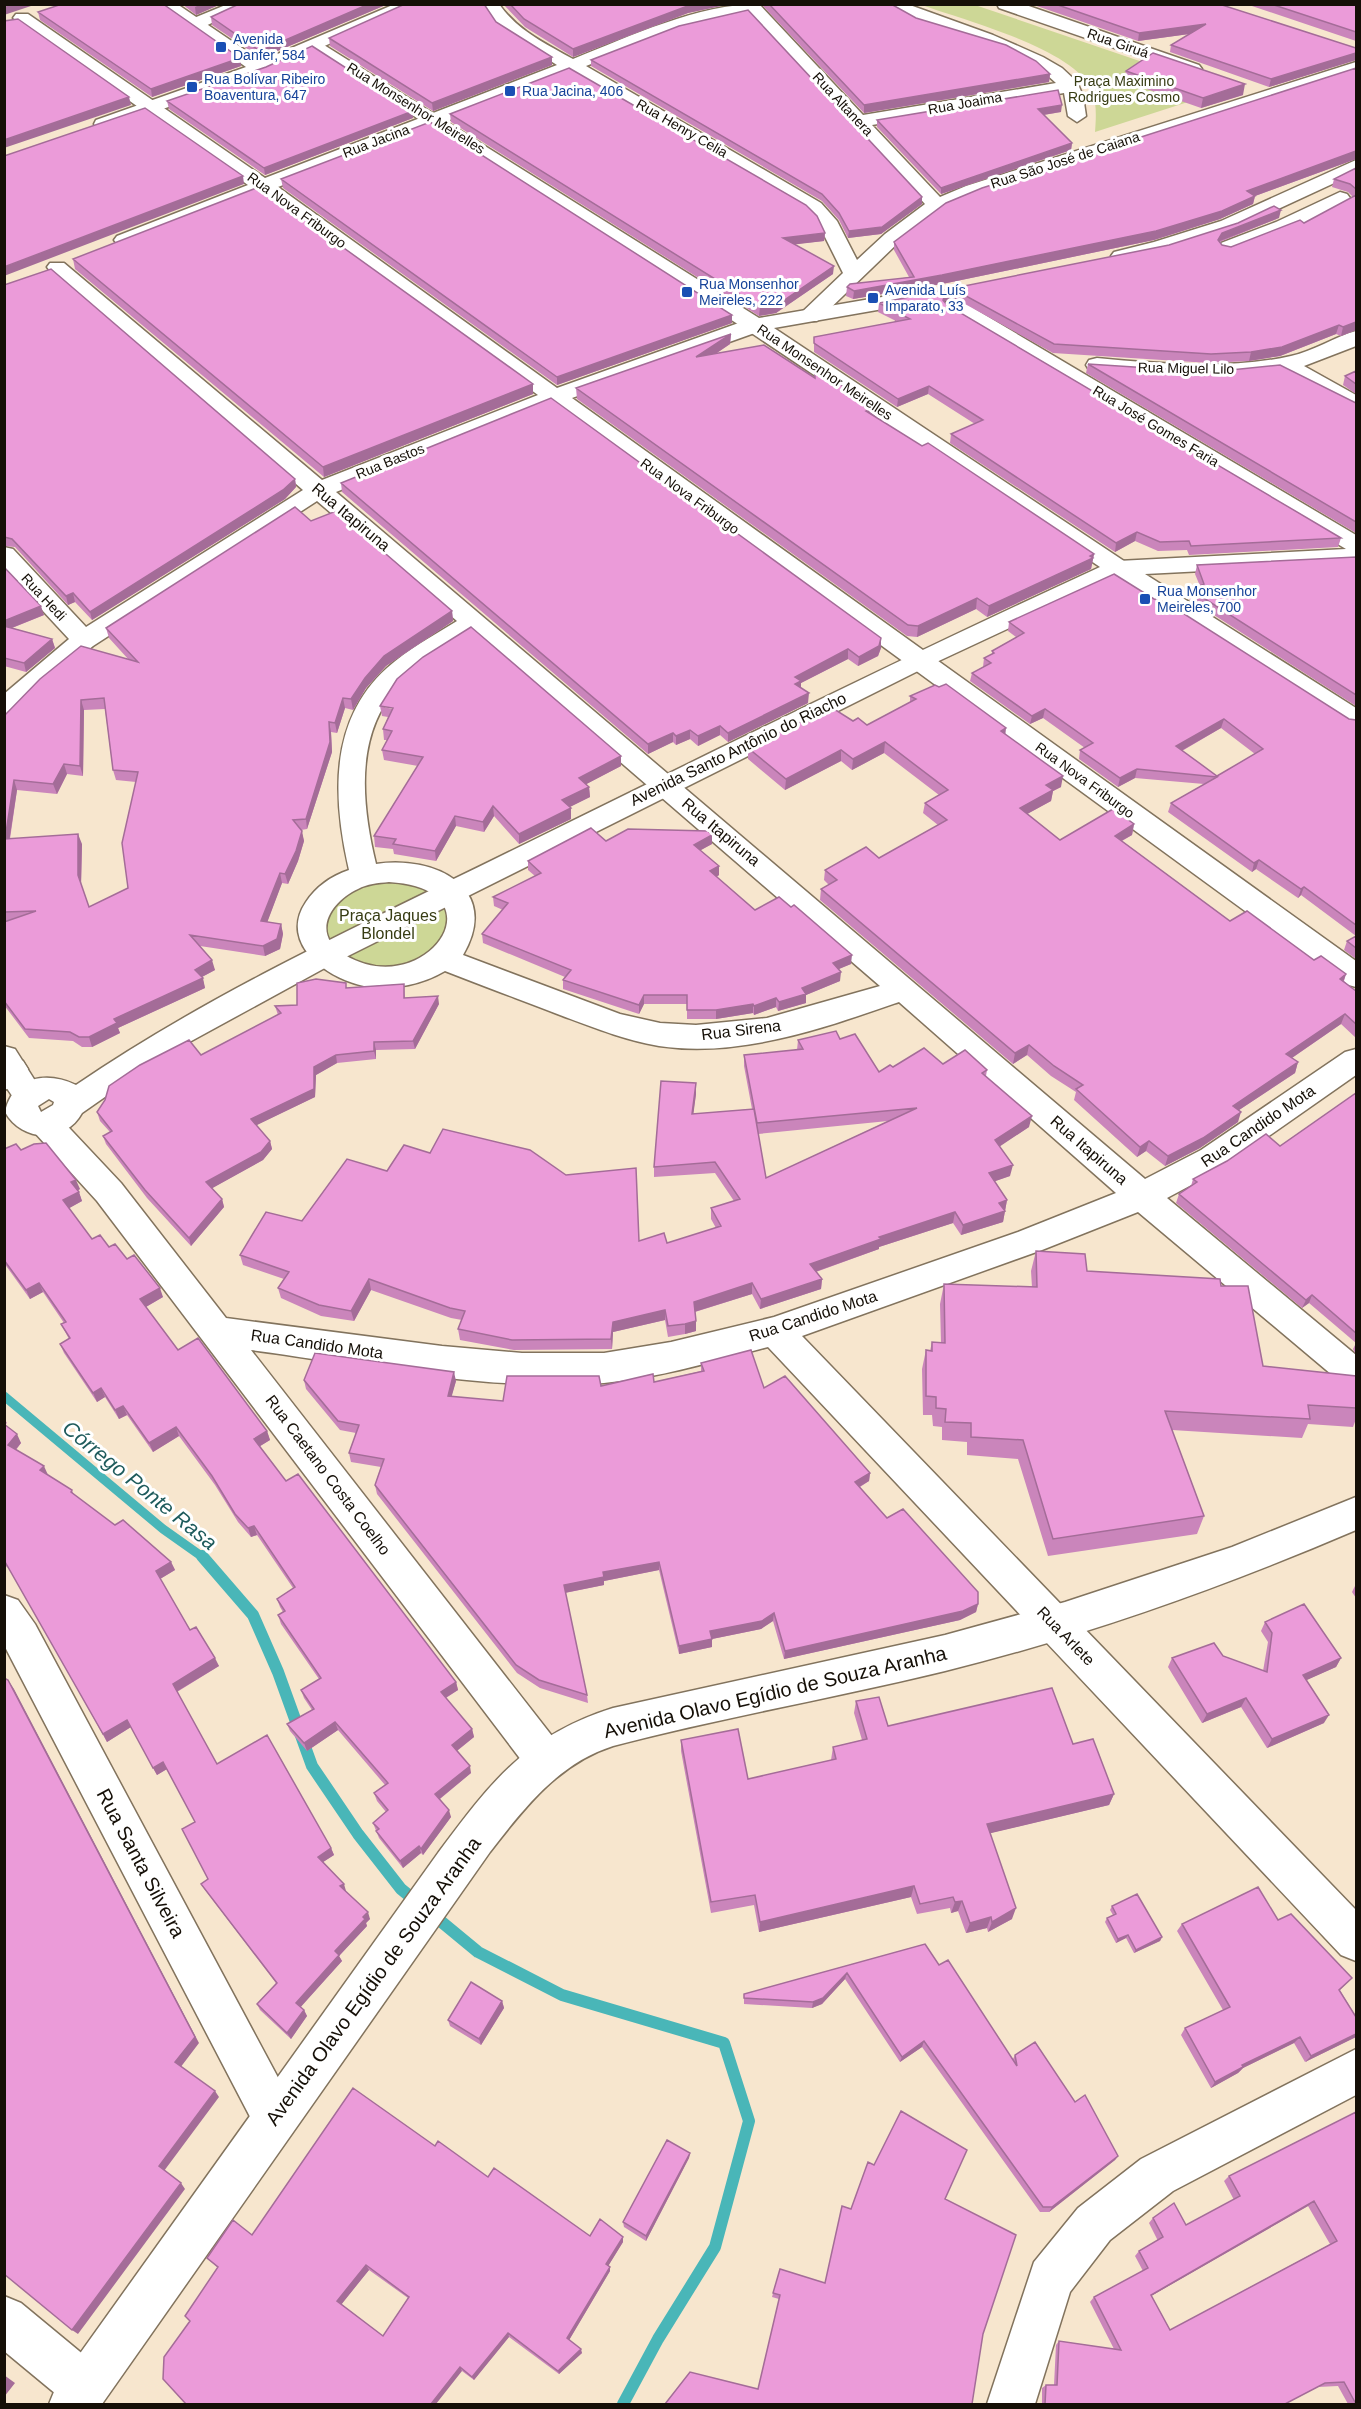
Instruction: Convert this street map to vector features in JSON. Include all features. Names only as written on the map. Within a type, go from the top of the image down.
[{"type":"street","points":[[165,4],[260,68]]},
{"type":"street","points":[[195,24],[245,4]]},
{"type":"street","points":[[89,129],[260,68],[411,4]]},
{"type":"street","name":"Rua Henry Celia","points":[[490,4],[504,24],[518,34],[814,207],[827,221],[854,273]]},
{"type":"street","points":[[891,4],[1018,52],[1055,73],[1071,86],[1077,116]]},
{"type":"street","name":"Rua Giruá","points":[[1005,4],[1211,75]]},
{"type":"street","name":"Rua Jacina","points":[[100,249],[673,26],[751,6]]},
{"type":"street","name":"Rua Altanera","points":[[751,6],[938,204]]},
{"type":"street","points":[[4,23],[43,11]]},
{"type":"street","name":"Rua Nova Friburgo","points":[[22,18],[262,185],[1356,976]]},
{"type":"street","name":"Rua Monsenhor Meirelles","points":[[316,45],[777,339],[1118,568],[1356,720]]},
{"type":"street","name":"Rua São José de Caiana","points":[[808,316],[892,238],[938,204],[973,190],[1264,94],[1356,67]]},
{"type":"street","name":"Rua Joaima","points":[[860,121],[1071,86]]},
{"type":"street","points":[[1243,87],[1264,94]]},
{"type":"street","points":[[1187,260],[1112,267],[1160,247],[1228,225],[1356,166]]},
{"type":"street","points":[[1210,253],[1257,237],[1356,189]]},
{"type":"street","name":"Rua Itapiruna","points":[[57,267],[904,989],[1142,1196],[1356,1375]]},
{"type":"street","name":"Rua Bastos","points":[[4,710],[33,681],[84,640],[319,490],[553,397],[755,325],[1019,285],[956,307]]},
{"type":"street","points":[[777,339],[956,307]]},
{"type":"street","name":"Rua José Gomes Faria","points":[[956,307],[1356,545]]},
{"type":"street","name":"Rua Miguel Lilo","points":[[1046,360],[1239,370],[1286,365],[1317,356],[1356,338]]},
{"type":"street","points":[[1286,365],[1356,404]]},
{"type":"street","name":"Rua Hedi","points":[[4,554],[84,640]]},
{"type":"street","name":"Avenida Santo Antônio do Riacho","points":[[4,1136],[40,1099],[151,1049],[323,956],[665,785],[919,660],[1118,568],[1356,556]]},
{"type":"street","points":[[365,876],[353,831],[350,795],[354,745],[363,716],[387,683],[428,650],[474,622]]},
{"type":"street","points":[[389,872],[413,873],[435,880],[452,892],[460,904],[463,918],[461,932],[454,946],[424,969],[402,976],[379,978],[347,971],[323,956],[314,941],[312,926],[317,910],[328,895],[345,884],[365,876],[389,872]]},
{"type":"street","name":"Rua Sirena","points":[[441,958],[626,1027],[664,1034],[708,1036],[759,1030],[826,1016],[904,989]]},
{"type":"street","name":"Avenida Santo Antônio do Riacho","points":[[40,1099],[151,1049]]},
{"type":"street","name":"Rua Candido Mota","points":[[217,1331],[442,1361],[522,1368],[592,1368],[671,1357],[776,1331],[1030,1241],[1142,1196],[1212,1159],[1356,1060]]},
{"type":"street","name":"Rua Caetano Costa Coelho","points":[[40,1099],[545,1759]]},
{"type":"street","name":"Rua Arlete","points":[[776,1331],[1356,1941]]},
{"type":"street","name":"Avenida Olavo Egídio de Souza Aranha","points":[[87,2399],[274,2116],[497,1811],[545,1759],[573,1742],[622,1725],[890,1666],[1055,1624],[1172,1587],[1287,1543],[1356,1513]]},
{"type":"street","name":"Rua Santa Silveira","points":[[4,1612],[27,1647],[274,2116]]},
{"type":"street","points":[[1011,2404],[1051,2279],[1094,2224],[1157,2175],[1356,2071]]},
{"type":"street","points":[[4,2320],[87,2399]]},
{"type":"green space","name":"Praça Maximino Rodrigues Cosmo","points":[[922,5],[975,5],[1225,90],[1095,132],[1096,116],[1092,91],[1082,76],[1064,62],[1016,38]]},
{"type":"green space","name":"Praça Jaques Blondel","points":[[398,874],[452,899],[449,946],[389,973],[329,954],[323,908],[336,894]]},
{"type":"building","points":[[62,4],[163,4],[240,58],[151,89],[38,12]]},
{"type":"building","points":[[239,4],[369,4],[260,51],[211,17]]},
{"type":"building","points":[[405,4],[484,4],[496,22],[552,57],[432,103],[329,38]]},
{"type":"building","points":[[510,4],[693,4],[573,49],[524,19]]},
{"type":"building","points":[[769,4],[891,4],[916,18],[1006,45],[1036,61],[1050,74],[864,105]]},
{"type":"building","points":[[1055,4],[1219,4],[1356,48],[1356,53],[1271,79],[1171,45],[1206,24],[1139,33]]},
{"type":"building","points":[[1271,4],[1356,4],[1356,32]]},
{"type":"building","points":[[748,10],[922,197],[882,227],[849,231],[839,213],[822,194],[591,60],[679,26]]},
{"type":"building","points":[[18,19],[129,97],[4,140],[4,21]]},
{"type":"building","points":[[312,46],[413,111],[264,168],[167,101],[266,67]]},
{"type":"building","points":[[1153,53],[1245,84],[1203,98],[1126,71]]},
{"type":"building","points":[[569,68],[806,205],[817,216],[825,233],[783,238],[834,266],[777,305],[760,307],[450,114]]},
{"type":"building","points":[[1356,68],[1356,151],[1247,191],[1255,196],[1222,211],[1156,231],[942,275],[854,291],[847,287],[850,284],[914,277],[894,242],[946,203],[982,188]]},
{"type":"building","points":[[1058,90],[1062,105],[1038,109],[1072,143],[941,188],[877,120]]},
{"type":"building","points":[[145,108],[243,176],[4,267],[4,156]]},
{"type":"building","points":[[430,122],[732,315],[557,377],[281,179]]},
{"type":"building","points":[[1356,168],[1356,189],[1350,184],[1334,179]]},
{"type":"building","points":[[259,187],[533,384],[323,467],[73,259]]},
{"type":"building","points":[[1356,195],[1356,322],[1343,327],[1339,325],[1282,347],[1251,352],[1211,354],[1054,344],[957,291],[946,292],[943,300],[947,305],[1341,538],[1191,546],[1189,541],[1160,542],[1137,532],[1116,543],[951,434],[983,420],[929,386],[898,399],[814,343],[814,337],[910,319],[879,303],[1169,245],[1238,223],[1274,206],[1281,210],[1222,233],[1218,240],[1222,245],[1231,247],[1300,220],[1304,223]]},
{"type":"building","points":[[51,269],[295,479],[283,490],[90,612],[73,593],[66,596],[12,539],[4,537],[4,285]]},
{"type":"building","points":[[731,334],[696,357],[764,345],[815,378],[815,368],[875,407],[866,411],[922,446],[928,443],[1094,554],[1090,556],[1093,558],[989,606],[977,598],[918,626],[908,625],[576,388]]},
{"type":"building","points":[[1088,364],[1211,372],[1280,365],[1356,403],[1356,522]]},
{"type":"building","points":[[1356,371],[1356,384],[1345,376]]},
{"type":"building","points":[[551,398],[881,638],[879,646],[859,657],[848,649],[795,677],[801,681],[795,684],[809,693],[728,733],[720,726],[698,736],[690,730],[676,736],[673,733],[648,744],[341,483]]},
{"type":"building","points":[[295,507],[311,521],[336,511],[452,611],[384,656],[351,699],[343,698],[335,723],[329,722],[330,742],[306,819],[293,820],[302,831],[296,851],[285,874],[280,873],[261,921],[281,924],[277,939],[263,946],[190,935],[212,960],[195,970],[203,978],[114,1019],[117,1023],[89,1037],[79,1037],[70,1032],[25,1029],[4,1001],[4,922],[36,911],[4,912],[4,716],[40,679],[81,646],[138,662],[106,628]],"holes":[[[104,698],[113,770],[138,772],[122,843],[128,888],[89,907],[78,875],[78,834],[5,839],[14,780],[53,784],[64,764],[80,766],[81,700]]]},
{"type":"building","points":[[1356,557],[1356,695],[1191,590],[1204,584],[1197,565]]},
{"type":"building","points":[[4,567],[41,606],[4,621]]},
{"type":"building","points":[[1114,574],[1154,599],[1167,603],[1349,719],[1356,720],[1356,925],[1304,887],[1301,889],[1259,860],[1254,863],[1171,803],[1217,777],[1137,769],[1120,778],[1080,750],[1093,743],[1045,709],[1032,716],[972,673],[991,663],[984,658],[994,653],[992,651],[1024,633],[1009,622]],"holes":[[[1224,719],[1263,749],[1217,776],[1176,746]]]},
{"type":"building","points":[[4,626],[52,639],[24,663],[4,658]]},
{"type":"building","points":[[471,627],[621,756],[579,778],[589,787],[562,800],[571,808],[519,834],[493,806],[483,822],[455,816],[435,851],[393,844],[396,839],[374,836],[423,757],[382,750],[392,731],[383,729],[393,708],[380,706],[397,679],[423,657]]},
{"type":"building","points":[[946,684],[1006,728],[1001,731],[1063,776],[1046,785],[1053,790],[1020,808],[1060,840],[1113,809],[1134,824],[1115,836],[1230,921],[1247,911],[1314,960],[1321,956],[1346,974],[1340,979],[1356,991],[1356,1024],[1345,1014],[1286,1054],[1298,1062],[1233,1106],[1241,1112],[1203,1138],[1168,1156],[1149,1141],[1140,1147],[1076,1089],[1083,1085],[1054,1066],[1029,1045],[1015,1053],[821,889],[837,880],[825,870],[866,847],[879,858],[947,820],[925,803],[948,790],[885,742],[853,759],[841,750],[786,779],[748,748],[831,707],[853,721],[858,718],[867,725],[916,699],[910,696],[935,685],[939,687]]},
{"type":"building","points":[[591,828],[606,841],[628,829],[708,831],[712,835],[694,845],[719,866],[710,871],[755,910],[779,897],[791,907],[794,905],[852,955],[833,963],[841,972],[802,988],[806,994],[779,1002],[776,998],[754,1006],[753,1004],[716,1010],[687,1010],[687,995],[644,995],[639,1005],[563,980],[571,970],[482,934],[508,903],[493,897],[541,873],[528,861]]},
{"type":"building","points":[[1356,936],[1356,948],[1347,941]]},
{"type":"building","points":[[316,979],[346,983],[346,988],[404,984],[404,998],[438,996],[413,1041],[374,1042],[374,1051],[336,1055],[314,1067],[314,1089],[251,1119],[270,1141],[261,1152],[206,1182],[222,1199],[189,1238],[145,1190],[103,1136],[112,1131],[97,1112],[105,1100],[109,1086],[140,1065],[189,1040],[201,1055],[281,1013],[275,1006],[297,1005],[297,983]]},
{"type":"building","points":[[836,1031],[840,1039],[855,1034],[879,1072],[890,1065],[893,1067],[924,1048],[943,1064],[965,1050],[987,1070],[982,1073],[1032,1116],[995,1140],[1013,1165],[989,1173],[1007,1200],[999,1203],[1005,1211],[963,1225],[955,1212],[879,1237],[881,1239],[810,1264],[822,1279],[761,1299],[752,1283],[694,1302],[696,1321],[668,1326],[665,1310],[613,1322],[611,1339],[512,1340],[458,1329],[465,1311],[450,1308],[369,1279],[351,1311],[319,1305],[278,1288],[289,1272],[240,1255],[266,1212],[302,1221],[347,1159],[387,1171],[404,1145],[430,1153],[443,1129],[530,1150],[566,1175],[636,1168],[639,1241],[664,1233],[667,1243],[721,1226],[711,1208],[740,1199],[715,1162],[654,1167],[661,1081],[696,1083],[692,1114],[754,1109],[766,1178],[917,1108],[757,1123],[744,1055],[803,1049],[798,1040]]},
{"type":"building","points":[[1356,1093],[1356,1333],[1312,1295],[1306,1300],[1179,1194],[1197,1182],[1193,1179],[1227,1161],[1266,1134],[1280,1146]]},
{"type":"building","points":[[46,1143],[76,1180],[71,1182],[79,1192],[63,1200],[92,1239],[100,1235],[109,1247],[115,1244],[127,1259],[134,1255],[160,1288],[140,1299],[178,1350],[198,1338],[267,1431],[254,1439],[286,1481],[298,1474],[456,1682],[441,1692],[472,1729],[452,1745],[470,1766],[435,1794],[449,1810],[421,1849],[419,1846],[400,1861],[376,1831],[379,1829],[373,1823],[388,1810],[374,1793],[388,1783],[335,1722],[304,1743],[287,1724],[314,1709],[301,1690],[321,1678],[278,1615],[285,1611],[277,1599],[295,1587],[254,1526],[248,1528],[235,1514],[212,1476],[176,1427],[149,1443],[123,1406],[115,1410],[101,1388],[93,1393],[60,1344],[70,1338],[61,1324],[66,1322],[39,1283],[26,1290],[4,1260],[4,1149],[16,1144],[21,1150],[34,1144]]},
{"type":"building","points":[[1036,1251],[1085,1254],[1087,1271],[1220,1279],[1221,1286],[1248,1286],[1263,1366],[1356,1376],[1356,1408],[1308,1405],[1310,1419],[1165,1411],[1204,1516],[1053,1539],[1023,1440],[971,1437],[971,1423],[945,1422],[946,1409],[936,1408],[936,1397],[926,1396],[926,1350],[932,1351],[932,1342],[945,1343],[944,1284],[1037,1287]]},
{"type":"building","points":[[751,1350],[764,1388],[785,1376],[870,1473],[855,1482],[887,1518],[903,1509],[978,1592],[978,1604],[963,1611],[785,1651],[774,1613],[762,1621],[710,1631],[712,1639],[679,1646],[659,1562],[603,1572],[604,1577],[564,1585],[587,1695],[539,1680],[516,1665],[375,1485],[384,1459],[349,1453],[359,1425],[338,1421],[304,1380],[315,1353],[454,1372],[448,1396],[503,1401],[507,1376],[599,1376],[601,1386],[653,1374],[654,1382],[704,1371],[701,1363]]},
{"type":"building","points":[[4,1424],[17,1434],[8,1445],[44,1466],[40,1470],[72,1490],[71,1492],[115,1525],[123,1520],[171,1562],[156,1571],[190,1630],[196,1627],[215,1658],[173,1684],[217,1764],[267,1735],[331,1848],[318,1857],[344,1884],[340,1886],[368,1912],[363,1917],[365,1919],[335,1951],[339,1955],[296,2003],[304,2010],[287,2033],[257,2004],[277,1983],[201,1884],[208,1879],[182,1829],[195,1822],[163,1762],[153,1768],[127,1720],[103,1734],[4,1560]]},
{"type":"building","points":[[1304,1604],[1341,1658],[1303,1675],[1329,1715],[1272,1739],[1246,1698],[1207,1714],[1172,1658],[1214,1643],[1223,1656],[1267,1672],[1272,1633],[1265,1622]]},
{"type":"building","points":[[4,1678],[8,1680],[195,2037],[175,2062],[215,2091],[159,2166],[181,2183],[72,2330],[4,2274]]},
{"type":"building","points":[[1052,1688],[1073,1744],[1093,1739],[1114,1794],[987,1824],[1016,1908],[992,1922],[991,1917],[970,1923],[962,1901],[955,1902],[953,1897],[920,1904],[914,1886],[760,1922],[755,1895],[711,1902],[681,1740],[738,1729],[748,1779],[836,1759],[833,1747],[867,1739],[856,1701],[879,1697],[888,1726]]},
{"type":"building","points":[[1258,1887],[1278,1920],[1291,1914],[1352,1978],[1339,1990],[1356,2017],[1356,2034],[1311,2056],[1300,2037],[1242,2065],[1243,2067],[1215,2082],[1185,2028],[1230,2007],[1182,1924]]},
{"type":"building","points":[[1137,1894],[1162,1937],[1136,1950],[1128,1935],[1118,1939],[1107,1918],[1116,1914],[1112,1906]]},
{"type":"building","points":[[925,1944],[939,1965],[948,1960],[1017,2066],[1015,2055],[1035,2042],[1075,2102],[1085,2095],[1118,2156],[1052,2207],[1043,2207],[924,2041],[902,2057],[847,1973],[823,1998],[813,2002],[744,1998],[744,1994]]},
{"type":"building","points":[[471,1982],[502,2001],[479,2039],[448,2020]]},
{"type":"building","points":[[353,2088],[435,2146],[438,2141],[488,2177],[494,2168],[590,2236],[600,2219],[623,2237],[606,2264],[610,2267],[567,2338],[581,2349],[558,2371],[508,2333],[472,2377],[460,2367],[431,2404],[186,2404],[163,2379],[164,2357],[190,2321],[185,2316],[218,2267],[207,2258],[233,2220],[252,2235]],"holes":[[[366,2265],[409,2297],[383,2336],[337,2301]]]},
{"type":"building","points":[[901,2111],[967,2150],[945,2199],[1016,2235],[983,2334],[972,2404],[665,2404],[690,2372],[758,2389],[780,2295],[773,2293],[780,2269],[825,2283],[842,2206],[851,2209],[868,2162],[874,2165]]},
{"type":"building","points":[[1356,2112],[1356,2404],[1344,2382],[1325,2383],[1285,2404],[1045,2404],[1046,2385],[1057,2385],[1059,2341],[1121,2350],[1094,2297],[1148,2268],[1139,2251],[1163,2237],[1153,2218],[1174,2203],[1186,2225],[1240,2196],[1229,2176]],"holes":[[[1314,2201],[1337,2241],[1170,2330],[1151,2295]]]},
{"type":"building","points":[[667,2140],[690,2153],[646,2236],[623,2222]]},
{"type":"waterway","name":"Córrego Ponte Rasa","points":[[4,1396],[163,1529],[203,1558]]},
{"type":"waterway","name":"Córrego Ponte Rasa","points":[[203,1558],[253,1615],[278,1672],[312,1766],[358,1834],[401,1889],[417,1902]]},
{"type":"waterway","name":"Córrego Ponte Rasa","points":[[432,1914],[478,1952],[562,1995],[724,2043],[749,2121],[715,2247],[658,2339],[623,2404]]},
{"type":"place","name":"Avenida Danfer, 584","points":[[221,47]]},
{"type":"place","name":"Rua Bolívar Ribeiro Boaventura, 647","points":[[192,87]]},
{"type":"place","name":"Rua Jacina, 406","points":[[510,91]]},
{"type":"place","name":"Rua Monsenhor Meireles, 222","points":[[687,292]]},
{"type":"place","name":"Avenida Luís Imparato, 33","points":[[873,298]]},
{"type":"place","name":"Rua Monsenhor Meireles, 700","points":[[1145,599]]}]
